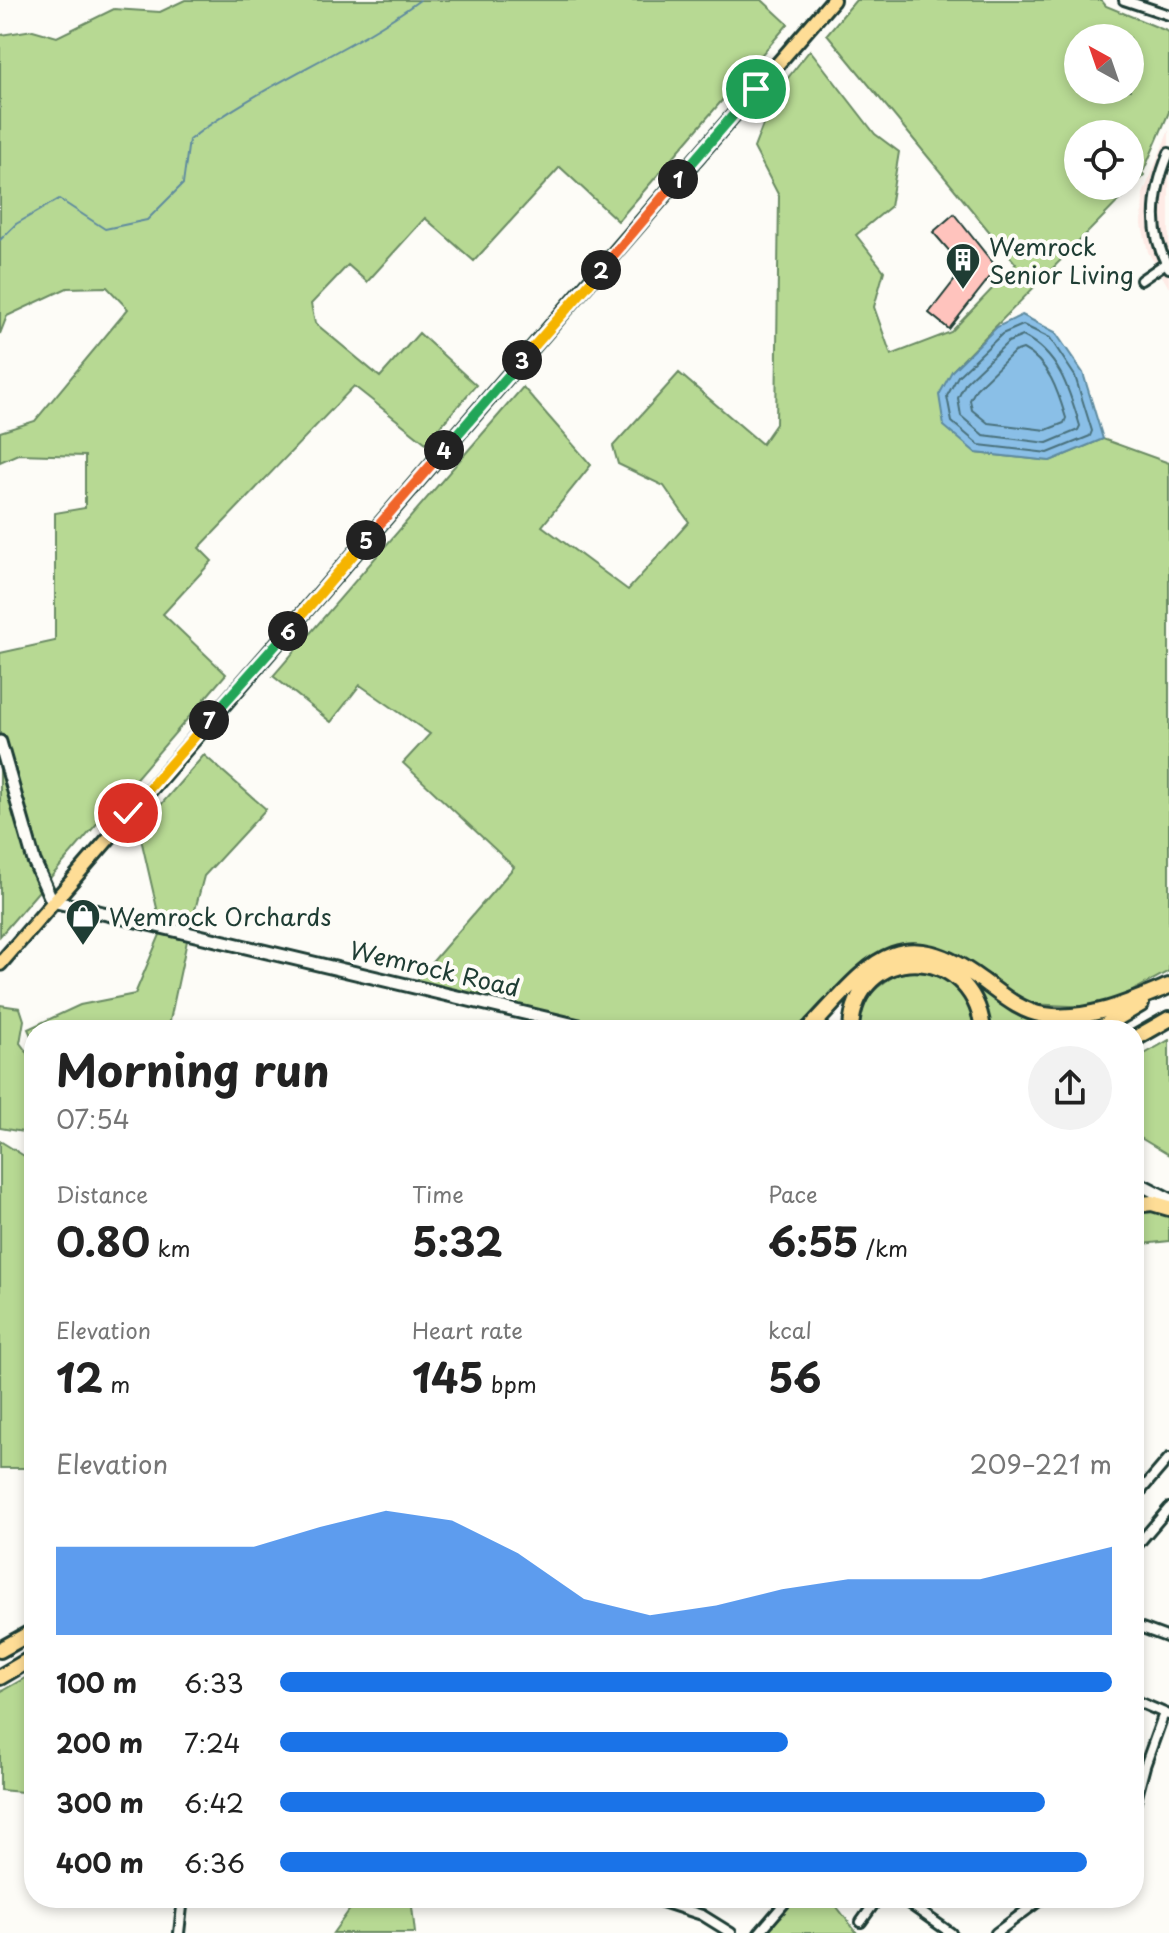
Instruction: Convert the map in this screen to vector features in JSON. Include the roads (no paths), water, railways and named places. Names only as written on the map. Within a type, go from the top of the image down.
[{"type":"highway","points":[[818,1020],[865,971],[887,957],[912,951],[948,957],[1017,1005],[1048,1016],[1103,1011],[1169,987]]},
{"type":"highway","points":[[853,1020],[855,1005],[868,985],[892,968],[918,963],[947,970],[963,982],[979,1008],[981,1020]]},
{"type":"highway","points":[[1114,1020],[1169,987]]},
{"type":"highway","points":[[1144,1034],[1166,1021]]},
{"type":"highway","points":[[1144,1204],[1169,1208]]},
{"type":"highway","points":[[0,1650],[24,1637]]},
{"type":"highway","points":[[0,1677],[24,1663]]},
{"type":"main road","points":[[0,964],[833,0]]},
{"type":"street","points":[[1124,0],[1169,15]]},
{"type":"street","points":[[1141,280],[1168,266],[1157,237],[1154,205],[1169,153]]},
{"type":"street","points":[[0,742],[34,861],[52,901]]},
{"type":"street","name":"Wemrock Road","points":[[52,901],[554,1020]]},
{"type":"street","points":[[1144,1186],[1169,1199]]},
{"type":"street","points":[[1144,1487],[1169,1458]]},
{"type":"street","points":[[1144,1537],[1169,1508]]},
{"type":"street","points":[[1144,1629],[1169,1638]]},
{"type":"street","points":[[1144,1704],[1166,1714],[1144,1771]]},
{"type":"street","points":[[179,1933],[182,1908]]},
{"type":"street","points":[[681,1908],[702,1915],[731,1933]]},
{"type":"street","points":[[759,1933],[780,1908]]},
{"type":"street","points":[[861,1922],[871,1908]]},
{"type":"street","points":[[914,1908],[951,1933]]},
{"type":"street","points":[[996,1933],[1028,1908]]},
{"type":"street","points":[[929,1919],[934,1933]]},
{"type":"water","points":[[1022,315],[1055,332],[1083,373],[1103,439],[1050,461],[976,453],[944,426],[939,395],[952,371],[997,327]]},
{"type":"waterway","points":[[0,240],[16,224],[59,199],[105,229],[147,220],[183,184],[189,140],[245,102],[420,0]]},
{"type":"place","name":"Wemrock Senior Living","points":[[963,291]]},
{"type":"place","name":"Wemrock Orchards","points":[[83,947]]}]
